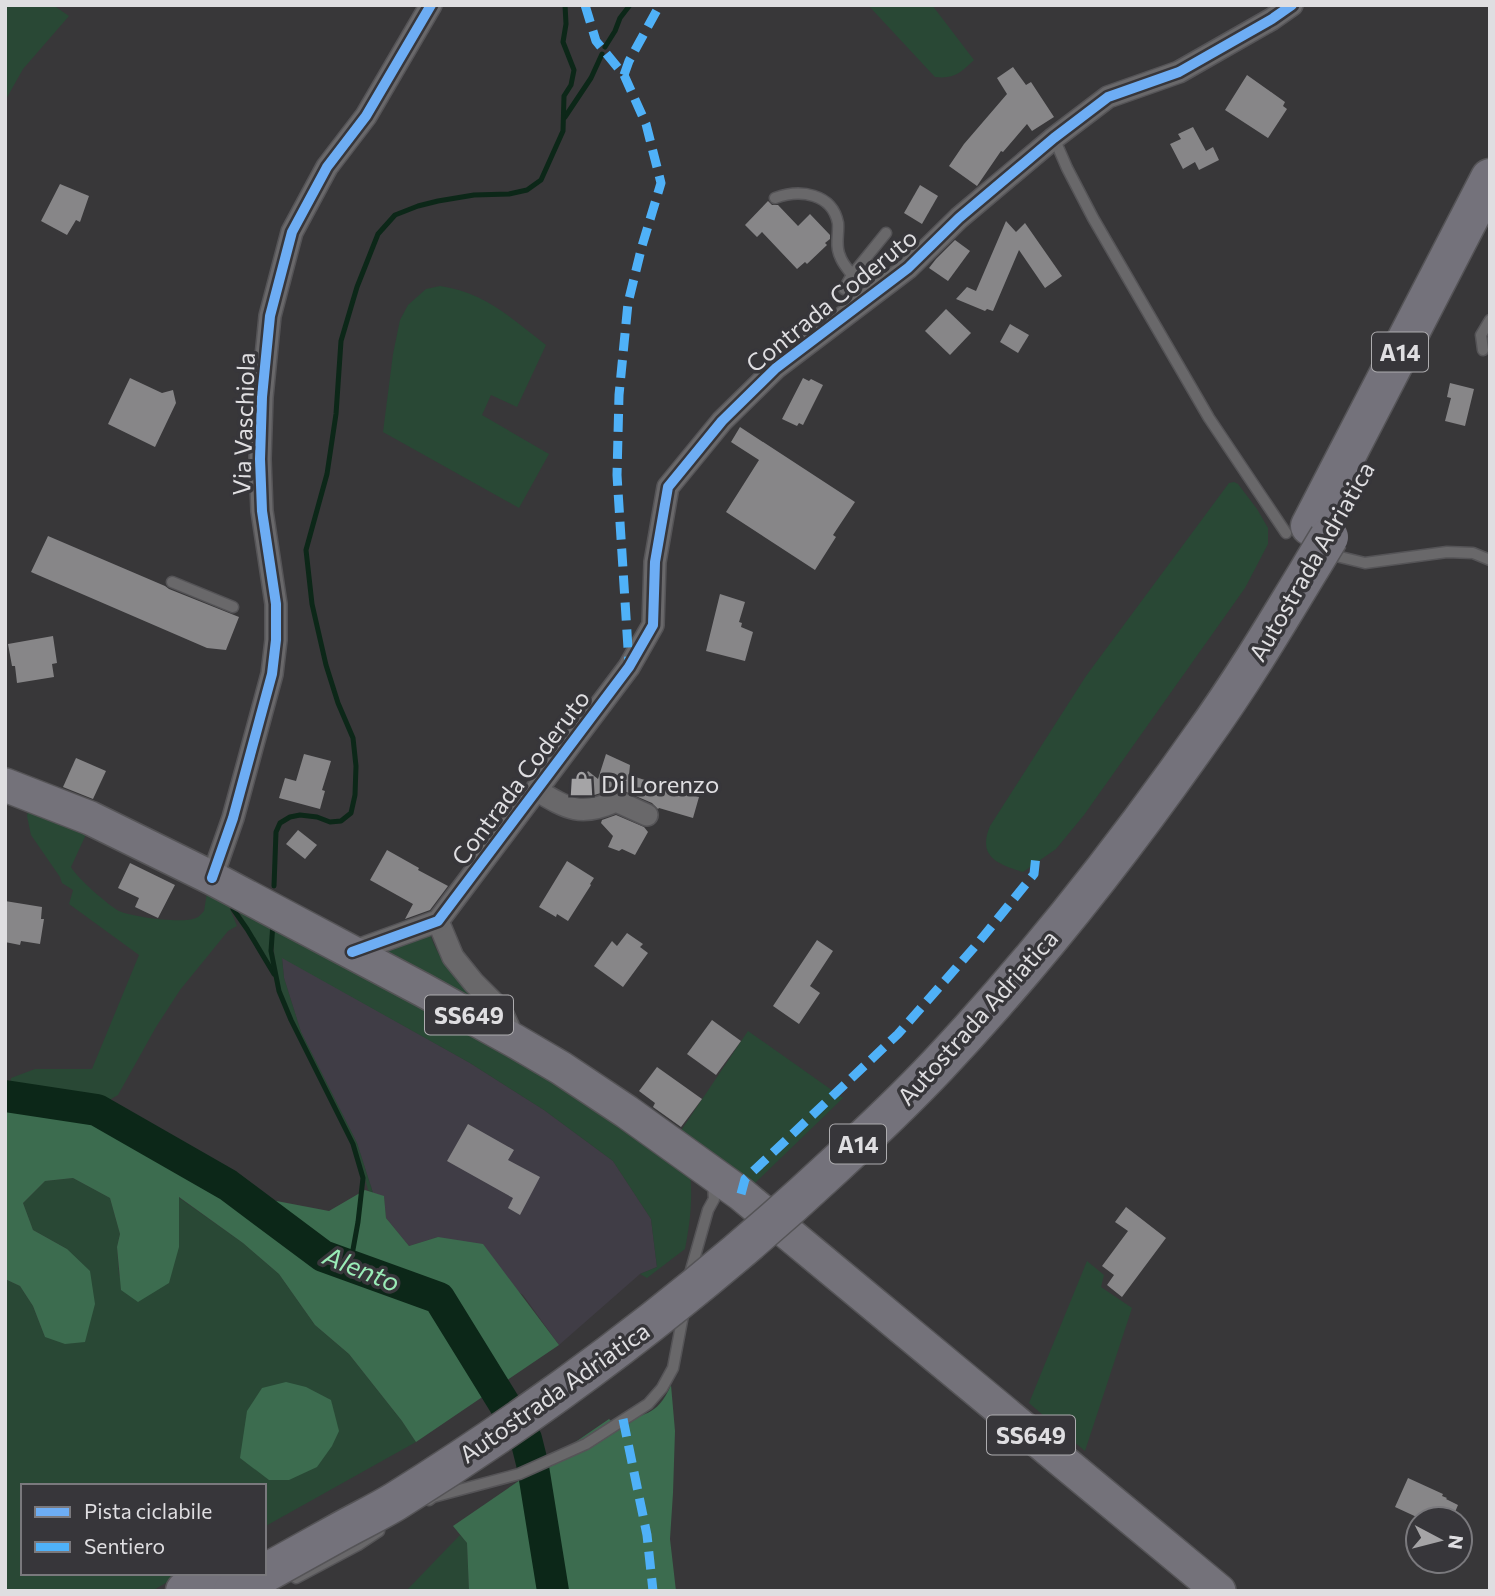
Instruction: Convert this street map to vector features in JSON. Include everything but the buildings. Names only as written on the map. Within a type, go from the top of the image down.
[{"type":"highway","name":"Autostrada Adriatica","points":[[266,1573],[392,1503],[545,1402],[650,1324],[769,1226],[875,1128],[937,1067],[1006,989],[1129,838],[1202,738],[1266,640],[1490,178]]},
{"type":"highway","name":"Autostrada Adriatica","points":[[266,1546],[379,1484],[535,1381],[588,1342],[741,1221],[852,1119],[907,1064],[987,977],[1051,900],[1183,725],[1247,628],[1314,538],[1490,228]]},
{"type":"highway","points":[[185,1591],[213,1575]]},
{"type":"highway","name":"Autostrada Adriatica","points":[[233,1591],[262,1575]]},
{"type":"main road","name":"SS649","points":[[5,785],[90,818],[212,878],[561,1068],[741,1194],[1219,1591]]},
{"type":"street","name":"Via Vaschiola","points":[[212,878],[233,818],[272,674],[276,639],[276,604],[262,511],[260,459],[262,397],[270,316],[292,232],[327,167],[366,116],[431,5]]},
{"type":"street","name":"Contrada Coderuto","points":[[438,921],[629,667],[653,625],[655,562],[668,487],[722,421],[776,368],[908,268],[959,218],[1054,138],[1108,97],[1179,72],[1292,5]]},
{"type":"street","points":[[537,790],[571,808],[589,810],[617,801],[646,815]]},
{"type":"street","points":[[352,952],[438,921],[453,957],[501,1010],[515,1041]]},
{"type":"lane","points":[[1054,138],[1093,218],[1209,418],[1314,538],[1365,563],[1447,552],[1474,553],[1490,560]]},
{"type":"lane","points":[[775,198],[795,194],[825,200],[835,212],[840,258],[852,275]]},
{"type":"lane","points":[[844,289],[886,233]]},
{"type":"lane","points":[[1483,350],[1481,335],[1490,320]]},
{"type":"lane","points":[[172,582],[233,607]]},
{"type":"lane","points":[[423,1504],[433,1497],[519,1474],[586,1444],[648,1404],[662,1388],[674,1368],[691,1268],[708,1210],[714,1199],[712,1173]]},
{"type":"lane","points":[[282,1585],[358,1545],[390,1524]]},
{"type":"shaded area","points":[[282,957],[470,1063],[544,1110],[613,1161],[651,1219],[657,1267],[640,1274],[559,1345],[523,1295],[438,1237],[409,1246],[386,1218],[384,1197],[373,1193],[357,1143],[301,1032],[284,978]]},
{"type":"green space","points":[[8,5],[53,5],[69,16],[23,69],[5,101],[5,10]]},
{"type":"green space","points":[[868,5],[932,5],[974,60],[957,74],[935,77]]},
{"type":"green space","points":[[440,286],[471,294],[485,301],[546,345],[517,407],[491,395],[482,415],[549,454],[519,508],[383,432],[400,320],[408,305],[426,289]]},
{"type":"green space","points":[[1234,482],[1257,509],[1268,528],[1268,544],[1245,588],[1084,815],[1056,849],[1023,872],[998,862],[992,858],[986,845],[990,826],[1086,676],[1229,483]]},
{"type":"green space","points":[[30,801],[89,828],[71,867],[93,891],[119,911],[158,919],[189,920],[204,911],[208,887],[225,897],[237,926],[228,931],[180,990],[118,1095],[99,1106],[9,1092],[11,1078],[35,1069],[92,1069],[139,955],[69,904],[73,890],[62,883],[31,835],[27,816]]},
{"type":"green space","points":[[232,899],[271,920],[275,976]]},
{"type":"green space","points":[[274,922],[541,1071],[690,1173],[690,1211],[685,1249],[647,1278],[640,1274],[657,1267],[651,1219],[613,1161],[544,1110],[470,1063],[282,958],[284,978],[301,1032],[357,1143],[373,1193],[368,1190],[350,1136],[282,995],[275,963]]},
{"type":"green space","points":[[430,934],[446,965],[461,983],[487,1006],[383,949],[407,944]]},
{"type":"green space","points":[[748,1031],[843,1098],[753,1185],[680,1132]]},
{"type":"green space","points":[[5,1102],[23,1102],[87,1114],[106,1102],[133,1113],[231,1180],[266,1199],[329,1211],[365,1190],[384,1196],[386,1218],[409,1246],[438,1237],[483,1244],[559,1345],[416,1442],[349,1354],[315,1325],[279,1274],[243,1243],[179,1197],[179,1247],[169,1283],[138,1302],[121,1290],[117,1247],[120,1234],[110,1198],[73,1178],[45,1181],[23,1203],[33,1230],[67,1249],[90,1271],[95,1304],[85,1342],[65,1344],[45,1337],[33,1306],[20,1286],[5,1279]]},
{"type":"green space","points":[[73,1178],[110,1198],[120,1234],[117,1247],[119,1276],[179,1247],[178,1197],[243,1243],[279,1274],[315,1325],[349,1354],[416,1442],[266,1526],[266,1484],[21,1484],[21,1575],[180,1575],[152,1591],[5,1591],[5,1279],[20,1286],[33,1306],[45,1337],[67,1249],[33,1230],[23,1203],[45,1181]]},
{"type":"green space","points":[[1087,1261],[1104,1275],[1101,1287],[1132,1308],[1085,1451],[1029,1403]]},
{"type":"green space","points":[[286,1382],[306,1387],[331,1400],[339,1431],[317,1467],[289,1480],[269,1480],[240,1458],[247,1411],[262,1388]]},
{"type":"green space","points":[[671,1385],[675,1431],[670,1539],[676,1591],[554,1591],[540,1511],[553,1591],[469,1591],[467,1543],[453,1526],[609,1419],[620,1429],[654,1409]]},
{"type":"green space","points":[[460,1535],[467,1543],[469,1591],[406,1591]]},
{"type":"waterway","points":[[274,886],[276,832],[280,823],[300,815],[330,822],[341,821],[351,813],[355,795],[353,738],[326,665],[312,604],[306,550],[327,474],[336,414],[341,341],[357,287],[378,234],[395,215],[438,201],[527,190],[541,180],[563,131],[564,96],[571,85],[574,70],[563,42],[565,5]]},
{"type":"waterway","points":[[605,47],[630,5]]},
{"type":"waterway","points":[[565,117],[591,78],[602,54]]},
{"type":"waterway","points":[[233,909],[274,974]]},
{"type":"waterway","points":[[273,923],[271,951],[279,991],[353,1144],[363,1178],[350,1266]]},
{"type":"waterway","name":"Alento","points":[[5,1096],[97,1110],[228,1185],[323,1256],[439,1298],[526,1439],[553,1591]]},
{"type":"marked path","points":[[585,5],[596,41],[624,75],[646,124],[661,183],[628,303],[619,395],[617,475],[629,664]]},
{"type":"marked path","points":[[624,75],[657,10],[663,5]]},
{"type":"marked path","points":[[741,1194],[745,1179],[898,1034],[978,943],[1034,874],[1036,855]]},
{"type":"marked path","points":[[623,1419],[647,1535],[653,1591]]},
{"type":"cycle path","points":[[212,878],[233,818],[272,674],[276,640],[276,604],[262,511],[260,459],[262,397],[270,316],[292,232],[327,167],[366,116],[431,5]]},
{"type":"cycle path","points":[[352,952],[438,921],[629,667],[653,625],[655,562],[668,487],[722,421],[776,368],[908,268],[959,218],[1054,138],[1108,97],[1179,72],[1292,5]]},
{"type":"place","name":"Di Lorenzo","points":[[581,783]]}]
